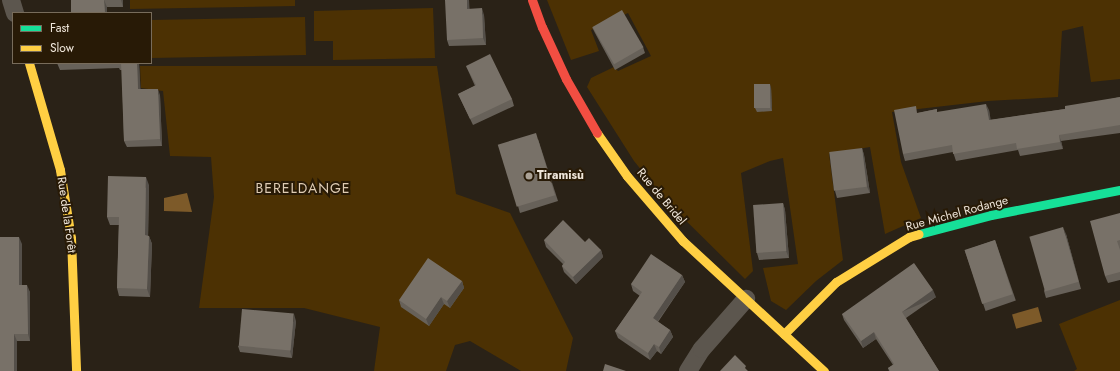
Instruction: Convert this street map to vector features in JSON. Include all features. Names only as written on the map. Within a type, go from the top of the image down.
[{"type":"street","points":[[11,0],[15,12]]},
{"type":"street","name":"Rue de Bridel","points":[[532,0],[542,27],[566,79],[592,126],[627,176],[683,241],[824,371]]},
{"type":"street","name":"Rue de la Forêt","points":[[30,64],[58,163],[70,238],[76,371]]},
{"type":"street","name":"Rue Michel Rodange","points":[[784,334],[836,282],[909,237],[991,215],[1120,190]]},
{"type":"street","points":[[688,371],[702,349],[746,299]]},
{"type":"shaded area","points":[[130,0],[295,0],[295,6],[130,9]]},
{"type":"shaded area","points":[[547,0],[1120,0],[1120,79],[1091,82],[1083,26],[1062,31],[1058,97],[988,101],[892,112],[901,162],[921,218],[885,234],[870,147],[829,154],[843,260],[816,281],[786,310],[771,301],[763,268],[798,264],[783,158],[770,161],[741,173],[753,271],[745,279],[667,202],[634,161],[587,87],[591,78],[614,67],[618,71],[651,56],[628,13],[591,30],[599,51],[571,60]]},
{"type":"shaded area","points":[[433,8],[435,58],[333,60],[333,41],[314,41],[314,11]]},
{"type":"shaded area","points":[[305,17],[306,55],[152,58],[152,20]]},
{"type":"shaded area","points":[[140,66],[437,66],[456,194],[510,213],[573,338],[566,371],[521,371],[470,341],[455,345],[446,371],[374,371],[380,327],[304,308],[199,308],[214,197],[211,157],[170,156],[163,91],[141,88]]},
{"type":"shaded area","points":[[187,193],[192,212],[164,211],[164,198]]},
{"type":"shaded area","points":[[1120,300],[1120,371],[1074,371],[1077,369],[1059,324]]},
{"type":"shaded area","points":[[1038,307],[1042,321],[1016,329],[1012,314]]},
{"type":"building","points":[[71,0],[104,0],[105,12],[71,12]]},
{"type":"building","points":[[445,0],[467,0],[467,9],[482,8],[483,38],[447,40]]},
{"type":"building","points":[[622,10],[644,47],[614,64],[593,27]]},
{"type":"building","points":[[490,54],[512,99],[470,119],[458,94],[476,85],[466,66]]},
{"type":"building","points":[[121,64],[137,64],[138,89],[158,89],[160,139],[124,141]]},
{"type":"building","points":[[754,84],[770,84],[770,108],[754,108]]},
{"type":"building","points":[[1120,97],[1120,125],[1059,135],[1060,142],[1017,149],[1016,143],[953,154],[952,145],[903,154],[894,110],[916,106],[917,113],[937,109],[937,112],[986,104],[989,120],[1065,109],[1065,106]]},
{"type":"building","name":"Tiramisù","points":[[536,133],[555,195],[517,207],[498,145]]},
{"type":"building","points":[[862,148],[867,187],[834,191],[829,152]]},
{"type":"building","points":[[108,176],[146,177],[145,235],[149,236],[147,289],[117,288],[119,217],[107,217]]},
{"type":"building","points":[[783,203],[786,251],[756,253],[753,205]]},
{"type":"building","points":[[1120,213],[1120,240],[1117,241],[1120,250],[1120,272],[1105,276],[1090,221]]},
{"type":"building","points":[[563,220],[585,242],[589,238],[601,250],[573,277],[562,266],[565,262],[544,240]]},
{"type":"building","points":[[1063,227],[1079,282],[1045,291],[1029,237]]},
{"type":"building","points":[[0,237],[19,237],[19,285],[27,285],[28,334],[14,334],[14,371],[0,371]]},
{"type":"building","points":[[995,240],[1013,294],[982,304],[965,250]]},
{"type":"building","points":[[651,254],[682,275],[653,318],[670,330],[659,347],[654,344],[648,353],[615,331],[642,292],[631,284]]},
{"type":"building","points":[[428,258],[462,281],[447,301],[441,297],[426,319],[399,300]]},
{"type":"building","points":[[914,263],[933,290],[902,312],[939,371],[890,371],[888,368],[894,364],[874,332],[861,341],[842,314]]},
{"type":"building","points":[[242,309],[294,314],[291,350],[239,346]]},
{"type":"building","points":[[735,355],[746,366],[745,368],[748,371],[720,371]]},
{"type":"building","points":[[605,364],[626,371],[603,371]]},
{"type":"traffic: fast","points":[[919,234],[991,215],[1120,190]]},
{"type":"traffic: slow","points":[[29,64],[60,170],[71,238],[76,371]]},
{"type":"traffic: slow","points":[[597,133],[627,176],[683,241],[824,371]]},
{"type":"traffic: slow","points":[[784,334],[836,282],[909,237],[919,234]]},
{"type":"traffic: jam","points":[[532,0],[542,27],[566,79],[597,133]]},
{"type":"place","name":"Tiramisù","points":[[529,176]]},
{"type":"district","name":"BERELDANGE","points":[[303,188]]}]
